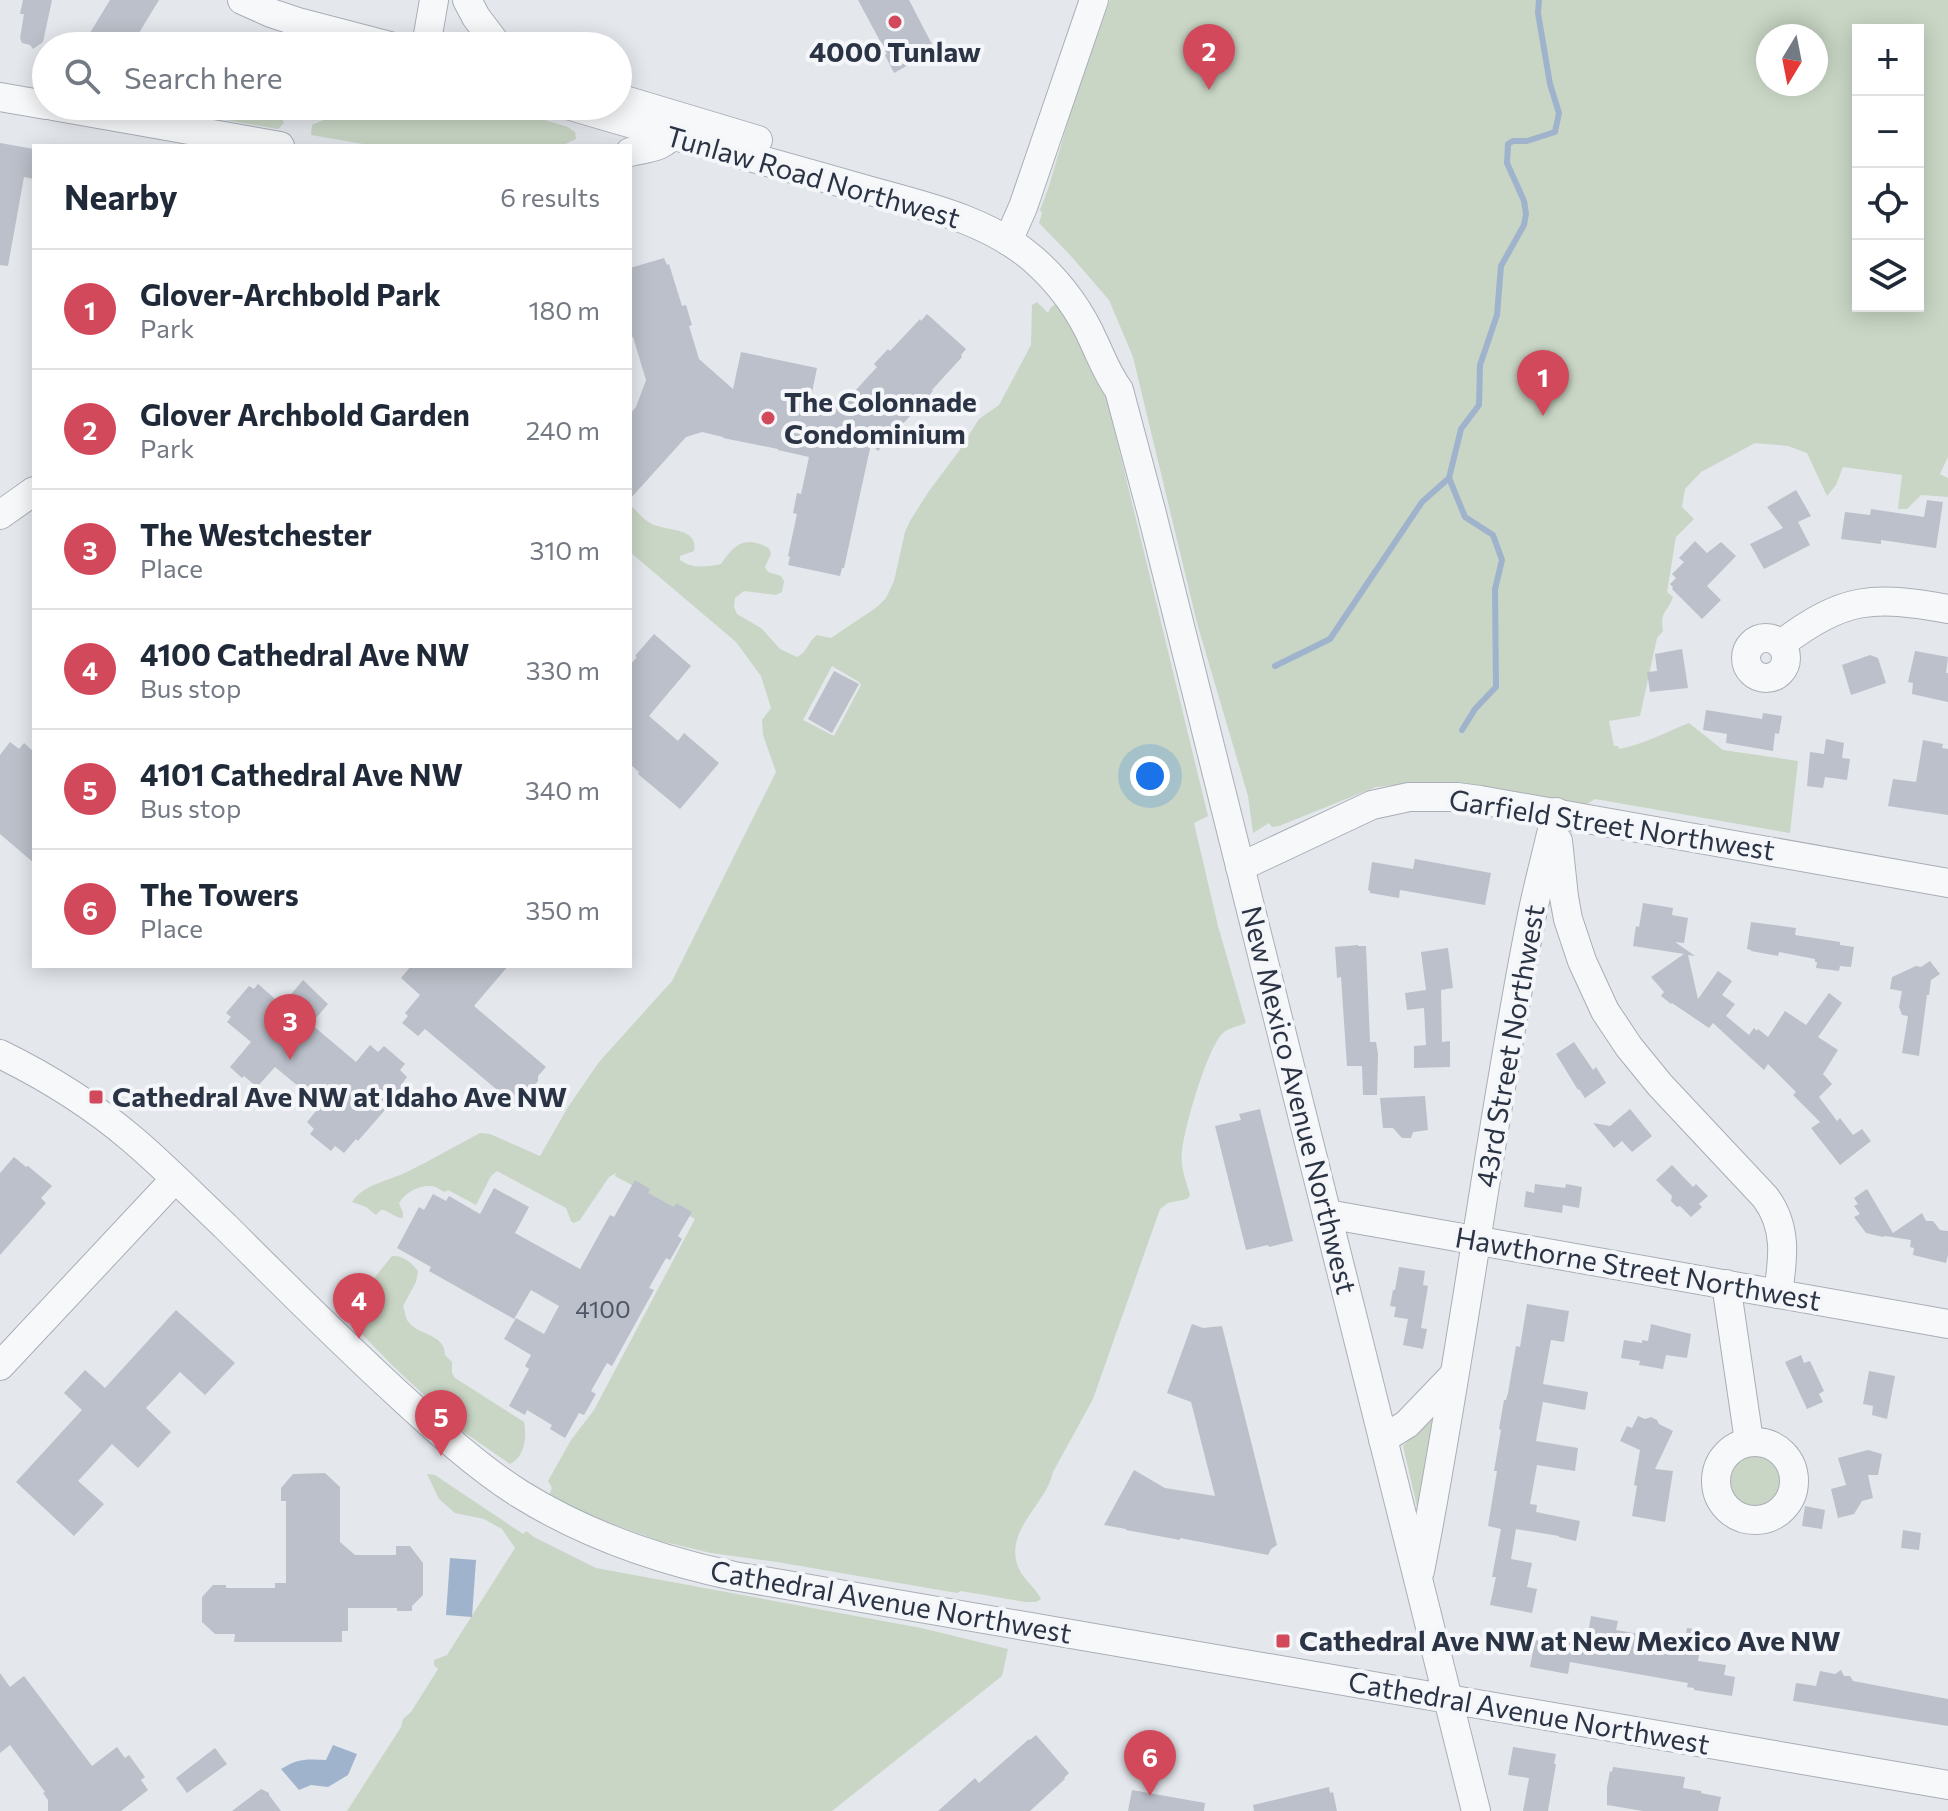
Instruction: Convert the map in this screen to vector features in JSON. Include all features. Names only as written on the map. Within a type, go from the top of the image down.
[{"type":"street","points":[[242,0],[271,13],[336,32]]},
{"type":"street","points":[[428,32],[434,0]]},
{"type":"street","points":[[467,0],[487,32]]},
{"type":"street","points":[[1011,232],[1094,0]]},
{"type":"street","points":[[0,97],[32,103]]},
{"type":"street","name":"Tunlaw Road Northwest","points":[[632,105],[675,126],[754,157],[1011,232]]},
{"type":"street","name":"Tunlaw Road Northwest","points":[[632,118],[675,126]]},
{"type":"street","points":[[132,120],[269,144]]},
{"type":"street","points":[[632,152],[664,144],[675,126]]},
{"type":"street","name":"New Mexico Avenue Northwest","points":[[1011,232],[1066,293],[1088,330],[1108,375],[1119,390],[1476,1811]]},
{"type":"street","points":[[0,515],[32,492]]},
{"type":"street","points":[[1781,644],[1819,617],[1856,604],[1901,601],[1948,609]]},
{"type":"street","name":"Garfield Street Northwest","points":[[1240,867],[1353,813],[1391,799],[1421,796],[1457,797],[1556,812],[1948,883]]},
{"type":"street","points":[[1556,812],[1568,919],[1595,991],[1636,1056],[1770,1204],[1778,1220],[1783,1245],[1778,1294]]},
{"type":"street","name":"43rd Street Northwest","points":[[1419,1579],[1451,1407],[1475,1240],[1530,923],[1556,812]]},
{"type":"street","name":"Cathedral Avenue Northwest","points":[[0,1054],[88,1106],[131,1138],[363,1362],[464,1452],[522,1495],[610,1540],[670,1561],[734,1576],[1948,1785]]},
{"type":"street","points":[[0,1366],[175,1179]]},
{"type":"street","name":"Hawthorne Street Northwest","points":[[1327,1214],[1948,1324]]},
{"type":"street","points":[[1726,1284],[1749,1441]]},
{"type":"street","points":[[1383,1439],[1407,1424],[1454,1375]]},
{"type":"green space","points":[[1110,0],[1948,0],[1948,457],[1940,474],[1948,478],[1948,497],[1921,495],[1907,509],[1898,509],[1902,475],[1843,467],[1836,485],[1827,496],[1807,453],[1788,446],[1755,443],[1701,472],[1685,489],[1682,507],[1694,519],[1676,537],[1667,592],[1673,597],[1663,615],[1663,631],[1657,638],[1640,716],[1609,721],[1614,746],[1619,749],[1689,723],[1723,750],[1798,761],[1790,833],[1595,799],[1587,804],[1461,787],[1408,784],[1376,787],[1279,826],[1272,827],[1269,823],[1253,833],[1248,796],[1197,623],[1133,357],[1109,300],[1039,223],[1040,210],[1074,101]]},
{"type":"green space","points":[[227,120],[282,120],[284,123],[278,129]]},
{"type":"green space","points":[[323,120],[544,120],[568,127],[575,132],[576,139],[565,144],[363,144],[311,135],[312,125]]},
{"type":"green space","points":[[1064,299],[1101,375],[1208,816],[1194,823],[1218,926],[1246,1023],[1223,1033],[1210,1055],[1192,1108],[1182,1152],[1190,1195],[1160,1209],[1093,1399],[1016,1542],[1015,1555],[1019,1569],[1041,1599],[1025,1602],[711,1553],[660,1541],[577,1511],[549,1495],[552,1488],[548,1481],[571,1440],[594,1410],[695,1219],[615,1176],[616,1173],[609,1177],[580,1220],[574,1223],[566,1208],[497,1171],[491,1176],[476,1205],[448,1190],[445,1192],[431,1186],[417,1188],[401,1199],[399,1203],[403,1218],[381,1210],[376,1215],[352,1202],[370,1187],[407,1172],[480,1133],[490,1134],[540,1156],[599,1062],[672,981],[776,772],[763,735],[762,720],[771,708],[761,676],[736,642],[632,554],[632,507],[650,523],[691,537],[694,551],[680,556],[680,560],[690,565],[721,564],[731,551],[747,542],[769,548],[771,554],[765,567],[768,572],[781,576],[784,581],[782,592],[776,595],[744,591],[735,598],[734,607],[737,614],[761,628],[780,649],[797,657],[817,635],[831,638],[886,598],[894,581],[910,521],[979,419],[999,405],[1031,345],[1032,305],[1037,302],[1048,313],[1051,307]],"holes":[[[832,666],[861,685],[834,736],[803,720]]]},
{"type":"green space","points":[[392,1256],[407,1260],[418,1271],[416,1282],[403,1306],[407,1320],[440,1342],[445,1355],[452,1362],[455,1378],[524,1422],[524,1446],[510,1464],[461,1430],[353,1325],[368,1298],[371,1282]]},
{"type":"green space","points":[[1435,1415],[1418,1511],[1403,1446]]},
{"type":"green space","points":[[1755,1453],[1774,1461],[1782,1480],[1774,1499],[1755,1507],[1736,1499],[1728,1480],[1736,1461]]},
{"type":"green space","points":[[427,1474],[435,1475],[523,1534],[526,1531],[596,1568],[921,1628],[1008,1649],[1002,1676],[832,1811],[347,1811],[401,1727],[403,1719],[411,1712],[438,1669],[434,1660],[447,1655],[515,1548],[502,1529],[484,1519],[455,1513],[439,1499]]},
{"type":"water","points":[[450,1558],[476,1560],[472,1617],[446,1615]]},
{"type":"water","points":[[333,1745],[357,1754],[348,1775],[328,1787],[311,1785],[299,1790],[281,1769],[303,1760],[326,1760]]},
{"type":"building","points":[[23,0],[52,0],[45,32],[32,32],[32,48],[22,43],[20,38],[24,14],[20,14]]},
{"type":"building","points":[[110,0],[159,0],[140,32],[91,32]]},
{"type":"building","name":"4000 Tunlaw","points":[[858,0],[909,0],[935,50],[894,73]]},
{"type":"building","points":[[0,143],[32,149],[32,179],[24,177],[8,266],[0,265]]},
{"type":"building","name":"The Colonnade Condominium","points":[[664,258],[669,264],[682,306],[686,305],[699,359],[733,389],[741,352],[817,368],[809,407],[854,392],[877,367],[874,364],[888,349],[890,351],[927,314],[966,349],[933,391],[878,451],[871,444],[840,576],[788,565],[797,514],[793,513],[797,493],[801,494],[809,457],[702,432],[686,437],[632,497],[632,412],[646,380],[632,337],[632,267]]},
{"type":"building","points":[[1796,490],[1811,516],[1798,522],[1810,545],[1764,569],[1750,544],[1783,528],[1767,507]]},
{"type":"building","points":[[1927,500],[1943,502],[1936,548],[1881,540],[1881,544],[1841,539],[1845,512],[1870,515],[1871,509],[1924,517]]},
{"type":"building","points":[[1695,541],[1707,553],[1721,542],[1736,556],[1707,586],[1721,600],[1702,619],[1670,584],[1676,578],[1672,574],[1684,562],[1679,558]]},
{"type":"building","points":[[654,634],[691,666],[649,716],[678,741],[684,733],[719,763],[680,809],[632,766],[632,663]]},
{"type":"building","points":[[1682,649],[1688,688],[1650,692],[1647,672],[1657,671],[1655,654]]},
{"type":"building","points":[[1915,651],[1948,657],[1948,702],[1912,694],[1913,683],[1908,682]]},
{"type":"building","points":[[1870,655],[1878,658],[1886,683],[1851,695],[1842,665]]},
{"type":"building","points":[[834,671],[859,684],[832,733],[808,719]]},
{"type":"building","points":[[1706,710],[1762,719],[1763,713],[1782,716],[1779,734],[1775,733],[1773,751],[1726,743],[1727,734],[1703,730]]},
{"type":"building","points":[[1826,739],[1844,743],[1842,758],[1850,759],[1847,780],[1825,777],[1823,788],[1807,786],[1810,752],[1824,754]]},
{"type":"building","points":[[1923,740],[1943,744],[1942,748],[1948,749],[1948,815],[1888,806],[1893,779],[1916,782]]},
{"type":"building","points":[[10,742],[19,749],[24,743],[32,750],[32,861],[0,834],[0,755]]},
{"type":"building","points":[[1415,859],[1491,873],[1485,905],[1400,890],[1399,898],[1370,893],[1372,862],[1413,869]]},
{"type":"building","points":[[1643,903],[1673,908],[1672,915],[1688,918],[1684,943],[1675,942],[1695,956],[1688,955],[1698,999],[1718,971],[1732,981],[1722,995],[1735,1004],[1726,1016],[1749,1035],[1754,1028],[1768,1037],[1785,1011],[1806,1025],[1829,993],[1842,1003],[1818,1037],[1838,1050],[1823,1074],[1832,1084],[1819,1097],[1837,1121],[1840,1118],[1853,1135],[1862,1129],[1871,1141],[1840,1165],[1811,1128],[1820,1122],[1768,1064],[1764,1070],[1713,1023],[1709,1028],[1661,996],[1664,992],[1651,977],[1684,954],[1633,946]]},
{"type":"building","points":[[1751,922],[1796,928],[1795,935],[1854,947],[1851,967],[1840,966],[1839,971],[1816,968],[1815,959],[1779,952],[1778,956],[1751,951],[1747,949]]},
{"type":"building","points":[[1366,946],[1370,1042],[1376,1042],[1378,1054],[1377,1095],[1363,1095],[1362,1066],[1347,1066],[1341,977],[1337,978],[1335,947]]},
{"type":"building","points":[[1448,948],[1453,988],[1441,990],[1442,1042],[1450,1041],[1450,1067],[1414,1068],[1414,1046],[1426,1045],[1424,1008],[1407,1010],[1405,993],[1426,990],[1421,952]]},
{"type":"building","points":[[1930,961],[1940,974],[1931,980],[1927,995],[1919,1056],[1902,1053],[1908,1016],[1902,1015],[1899,1007],[1902,991],[1890,989],[1892,977]]},
{"type":"building","points":[[409,968],[506,968],[474,1006],[546,1067],[538,1076],[538,1081],[514,1104],[425,1029],[418,1036],[402,1023],[408,1016],[405,1013],[420,995],[401,978]]},
{"type":"building","points":[[303,980],[328,1004],[311,1024],[356,1062],[370,1045],[378,1052],[384,1046],[405,1064],[400,1070],[407,1077],[402,1084],[405,1087],[344,1153],[335,1146],[331,1151],[310,1134],[314,1129],[307,1122],[321,1105],[275,1067],[257,1087],[230,1067],[251,1042],[227,1022],[231,1017],[226,1013],[249,986],[254,989],[258,984],[282,1005]]},
{"type":"building","points":[[1574,1042],[1606,1083],[1585,1098],[1556,1054]]},
{"type":"building","points":[[1425,1096],[1428,1130],[1413,1132],[1411,1138],[1402,1138],[1393,1128],[1383,1128],[1380,1098]]},
{"type":"building","points":[[1260,1109],[1293,1241],[1246,1250],[1215,1126],[1241,1120],[1239,1114]]},
{"type":"building","points":[[1630,1109],[1652,1136],[1632,1152],[1622,1141],[1614,1148],[1593,1123],[1610,1126]]},
{"type":"building","points":[[14,1157],[52,1186],[41,1198],[46,1203],[0,1255],[0,1173]]},
{"type":"building","points":[[1672,1165],[1693,1187],[1696,1184],[1708,1196],[1691,1217],[1671,1201],[1672,1196],[1656,1180]]},
{"type":"building","points":[[635,1180],[650,1189],[648,1193],[674,1207],[676,1203],[692,1212],[678,1236],[682,1239],[670,1260],[666,1258],[649,1288],[654,1290],[612,1366],[607,1363],[591,1391],[596,1394],[584,1415],[579,1413],[565,1438],[550,1429],[552,1425],[527,1410],[525,1415],[509,1406],[529,1369],[525,1366],[531,1355],[504,1339],[516,1318],[544,1334],[559,1306],[531,1290],[514,1319],[429,1271],[431,1267],[397,1248],[419,1207],[424,1210],[433,1194],[446,1201],[449,1196],[480,1214],[494,1188],[529,1207],[515,1233],[580,1269],[610,1215],[614,1217]]},
{"type":"building","points":[[1535,1184],[1582,1187],[1579,1208],[1563,1205],[1562,1213],[1524,1207],[1526,1191],[1534,1193]]},
{"type":"building","points":[[1867,1189],[1893,1233],[1922,1213],[1926,1221],[1933,1221],[1940,1230],[1948,1231],[1946,1263],[1913,1255],[1911,1240],[1866,1233],[1854,1217],[1860,1214],[1854,1206],[1858,1204],[1854,1198]]},
{"type":"building","points":[[1399,1267],[1425,1271],[1423,1285],[1428,1286],[1421,1328],[1427,1329],[1423,1349],[1403,1345],[1408,1319],[1394,1317],[1396,1307],[1390,1306]]},
{"type":"building","points":[[1527,1304],[1569,1311],[1564,1342],[1551,1340],[1543,1384],[1588,1392],[1585,1410],[1543,1402],[1536,1441],[1578,1448],[1575,1471],[1537,1465],[1530,1504],[1537,1505],[1536,1512],[1580,1521],[1576,1541],[1516,1529],[1511,1559],[1532,1563],[1527,1587],[1537,1589],[1532,1613],[1490,1605],[1501,1529],[1488,1526],[1504,1400],[1516,1346],[1520,1347]]},
{"type":"building","points":[[176,1310],[235,1363],[205,1395],[180,1372],[146,1408],[171,1432],[138,1468],[112,1444],[78,1481],[104,1504],[74,1536],[16,1482],[82,1410],[64,1393],[85,1370],[105,1388]]},
{"type":"building","points":[[1192,1324],[1203,1328],[1222,1326],[1277,1545],[1268,1555],[1104,1525],[1134,1470],[1165,1488],[1215,1496],[1191,1402],[1167,1393]]},
{"type":"building","points":[[1651,1324],[1691,1334],[1687,1358],[1666,1355],[1663,1369],[1621,1358],[1624,1340],[1648,1341]]},
{"type":"building","points":[[1801,1355],[1804,1363],[1810,1361],[1824,1391],[1819,1394],[1823,1402],[1807,1409],[1785,1362]]},
{"type":"building","points":[[1869,1371],[1895,1376],[1887,1419],[1872,1415],[1873,1406],[1863,1404]]},
{"type":"building","points":[[1638,1416],[1645,1419],[1651,1417],[1673,1431],[1655,1469],[1673,1471],[1665,1522],[1632,1516],[1640,1450],[1620,1441],[1627,1426],[1632,1428]]},
{"type":"building","points":[[1868,1450],[1882,1454],[1878,1475],[1868,1475],[1873,1498],[1862,1501],[1854,1514],[1838,1518],[1831,1489],[1846,1485],[1838,1458]]},
{"type":"building","points":[[325,1473],[340,1487],[340,1542],[355,1555],[396,1555],[396,1546],[410,1546],[423,1563],[423,1595],[412,1606],[412,1611],[348,1608],[348,1631],[342,1631],[342,1642],[234,1642],[235,1634],[215,1634],[202,1622],[202,1597],[213,1585],[275,1588],[275,1583],[286,1583],[286,1501],[281,1501],[281,1488],[293,1474]]},
{"type":"building","points":[[1805,1506],[1825,1510],[1822,1529],[1802,1526]]},
{"type":"building","points":[[1903,1530],[1921,1533],[1919,1550],[1901,1548]]},
{"type":"building","points":[[1591,1616],[1618,1621],[1616,1630],[1685,1642],[1687,1628],[1703,1630],[1698,1661],[1726,1665],[1724,1675],[1735,1677],[1732,1696],[1694,1690],[1687,1687],[1688,1683],[1570,1662],[1568,1674],[1530,1667],[1535,1640],[1586,1645]]},
{"type":"building","points":[[1841,1670],[1853,1681],[1948,1699],[1948,1726],[1793,1701],[1796,1683],[1816,1686],[1820,1671],[1835,1674]]},
{"type":"building","points":[[0,1673],[10,1687],[24,1676],[92,1766],[117,1747],[125,1758],[129,1755],[145,1777],[141,1780],[148,1790],[121,1811],[48,1811],[45,1792],[10,1745],[0,1753]]},
{"type":"building","points":[[1036,1735],[1069,1773],[1030,1811],[938,1811],[975,1778],[979,1783]]},
{"type":"building","points":[[1513,1747],[1556,1754],[1548,1811],[1523,1811],[1529,1778],[1508,1775]]},
{"type":"building","points":[[215,1748],[227,1764],[187,1793],[176,1778]]},
{"type":"building","points":[[1613,1767],[1685,1777],[1683,1788],[1721,1797],[1718,1811],[1643,1811],[1607,1805],[1607,1787]]},
{"type":"building","points":[[1329,1787],[1337,1811],[1254,1811],[1253,1805]]},
{"type":"building","points":[[261,1789],[269,1793],[281,1811],[232,1811]]},
{"type":"building","points":[[1132,1790],[1205,1803],[1204,1811],[1128,1811]]},
{"type":"waterway","points":[[1275,666],[1330,639],[1422,502],[1449,478],[1461,429],[1479,405],[1480,365],[1497,315],[1501,266],[1524,225],[1526,214],[1524,201],[1507,163],[1508,144],[1555,132],[1559,113],[1550,84],[1538,13],[1539,0]]},
{"type":"waterway","points":[[1449,478],[1465,517],[1493,535],[1502,560],[1495,589],[1496,687],[1475,709],[1462,730]]},
{"type":"place","name":"4000 Tunlaw","points":[[895,22]]},
{"type":"place","name":"Glover Archbold Garden","points":[[1209,90]]},
{"type":"place","name":"Glover-Archbold Park","points":[[1543,416]]},
{"type":"place","name":"The Colonnade Condominium","points":[[768,418]]},
{"type":"place","name":"The Westchester","points":[[290,1060]]},
{"type":"place","name":"Cathedral Ave NW at Idaho Ave NW","points":[[96,1097]]},
{"type":"place","name":"4100 Cathedral Ave NW","points":[[359,1339]]},
{"type":"place","name":"4101 Cathedral Ave NW","points":[[441,1456]]},
{"type":"place","name":"Cathedral Ave NW at New Mexico Ave NW","points":[[1283,1641]]},
{"type":"place","name":"The Towers","points":[[1150,1796]]}]
